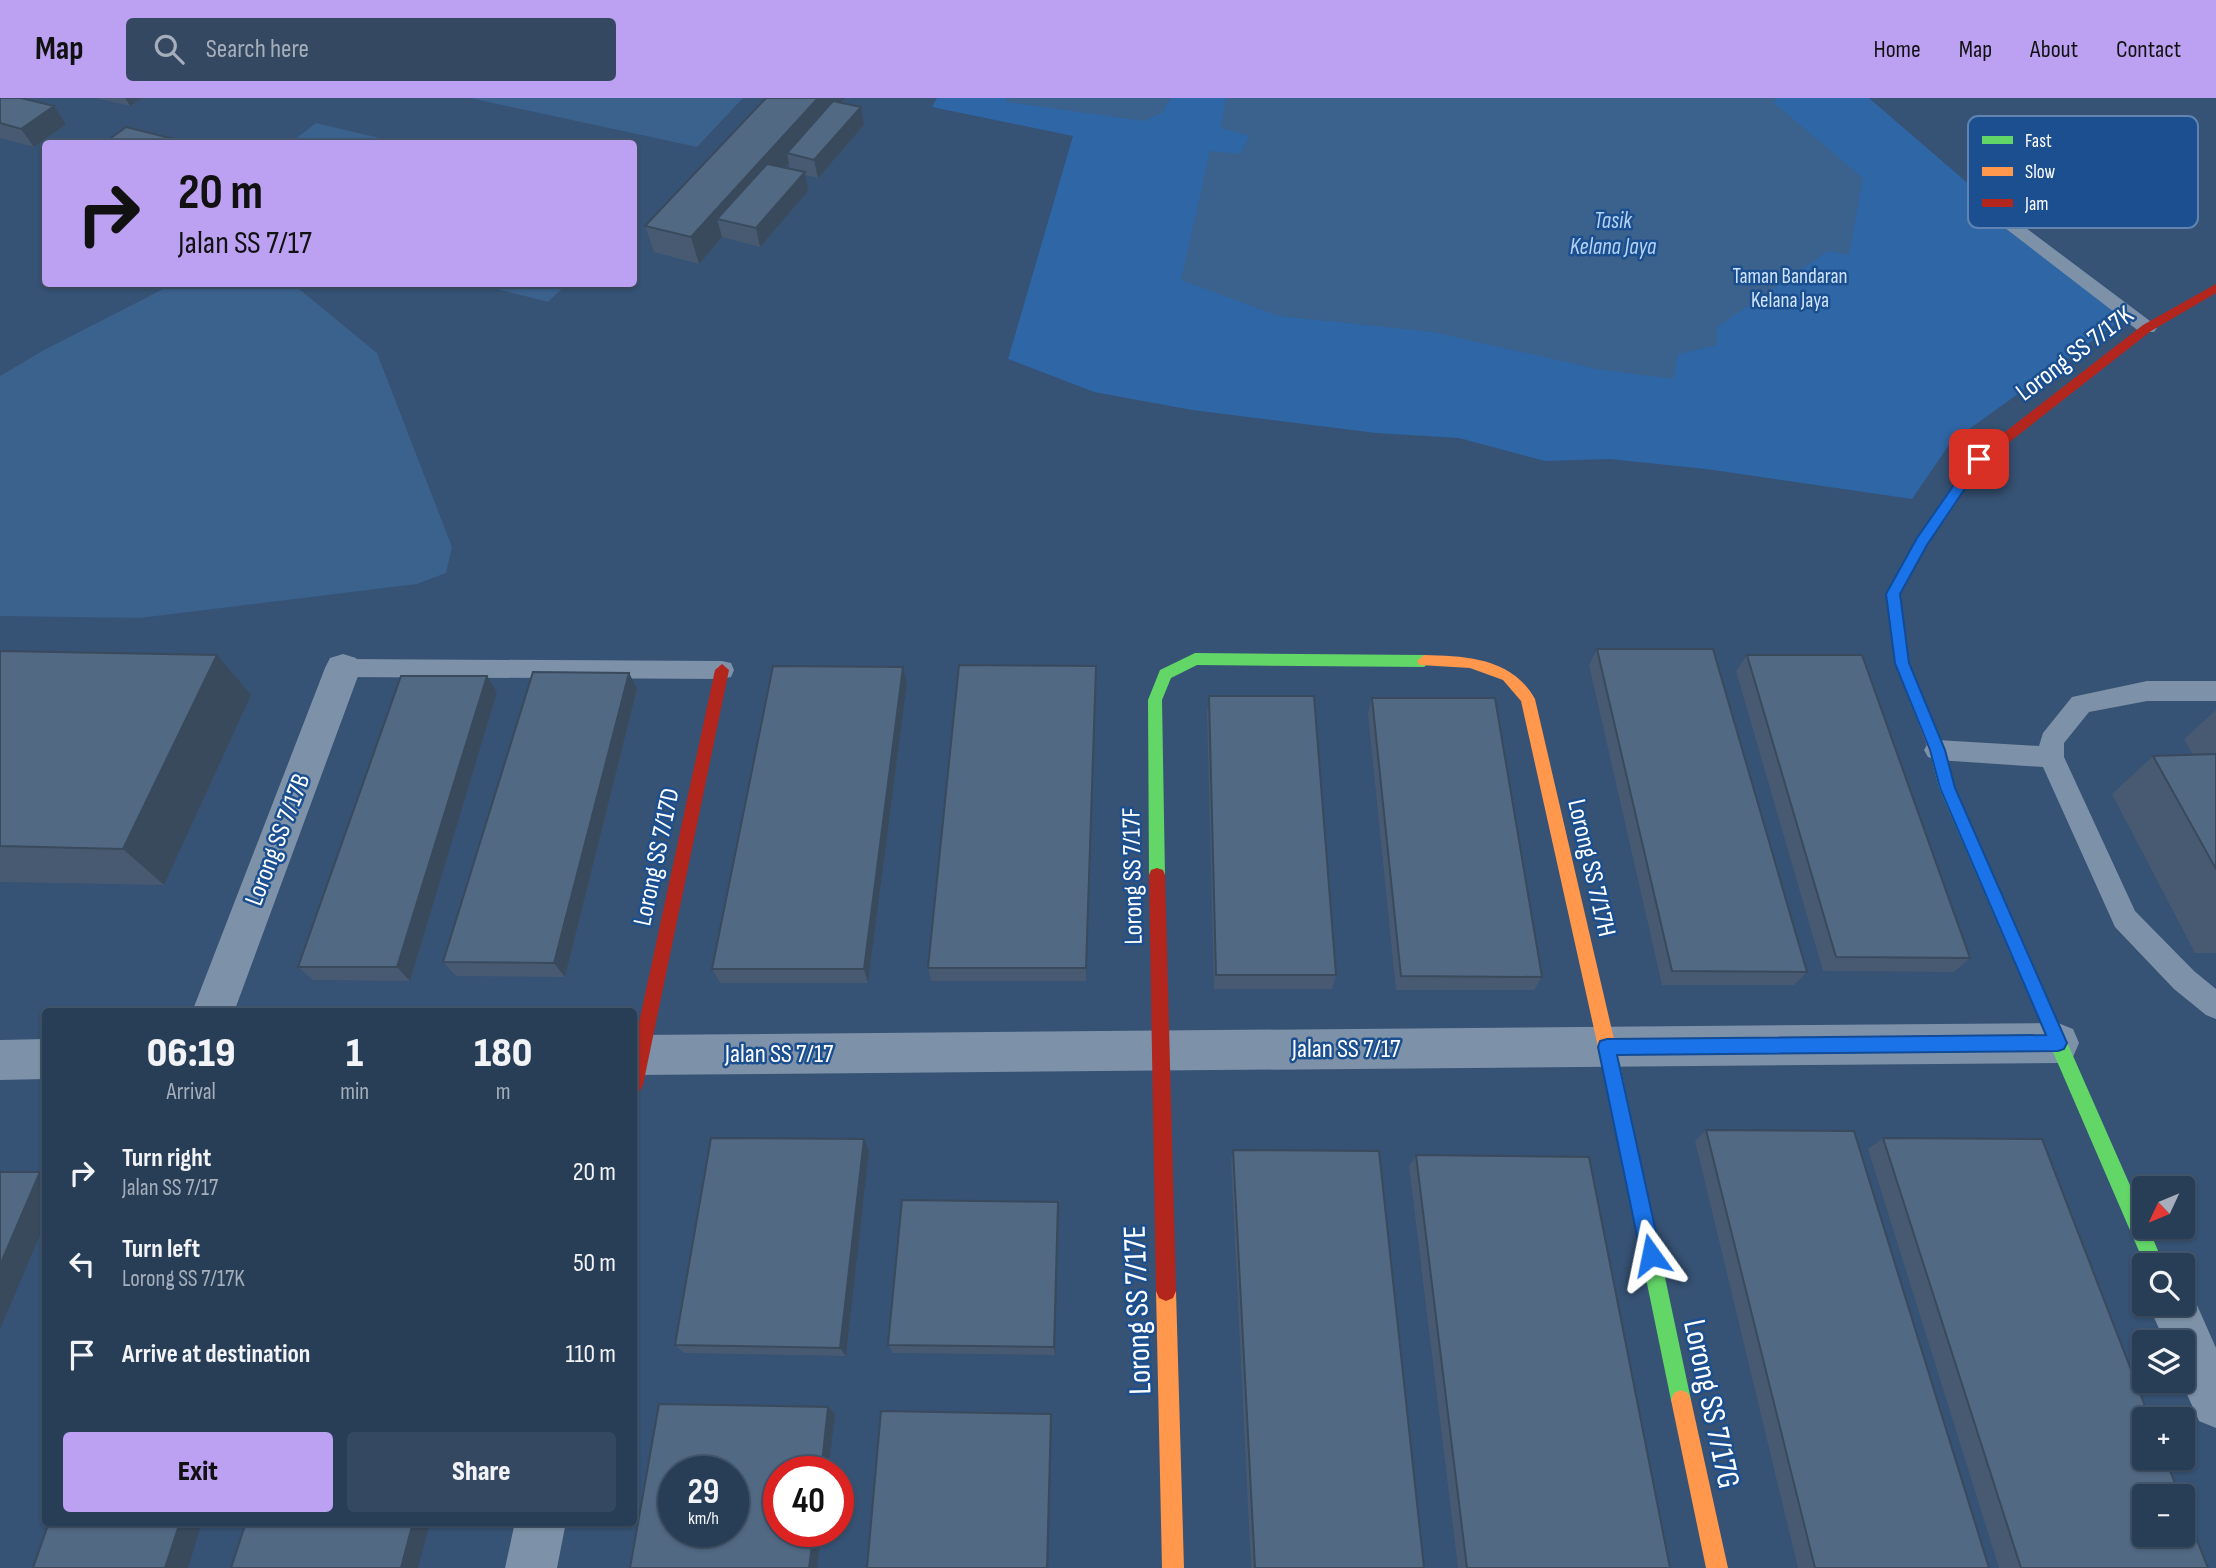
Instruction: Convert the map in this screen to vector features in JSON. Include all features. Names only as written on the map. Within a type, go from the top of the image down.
[{"type":"street","name":"Lorong SS 7/17K","points":[[2150,1253],[1947,788],[1937,750],[1902,663],[1893,594],[1922,542],[1979,459],[2147,328],[2216,288]]},
{"type":"street","name":"Lorong SS 7/17H","points":[[1155,700],[1165,674],[1195,659],[1471,662],[1508,676],[1528,699],[1607,1047]]},
{"type":"street","name":"Lorong SS 7/17B","points":[[215,1008],[343,668]]},
{"type":"street","name":"Lorong SS 7/17D","points":[[637,1060],[722,670]]},
{"type":"street","name":"Lorong SS 7/17F","points":[[1155,700],[1159,1051]]},
{"type":"street","name":"Jalan SS 7/17","points":[[637,1065],[1159,1051],[2058,1043]]},
{"type":"street","name":"Lorong SS 7/17G","points":[[1607,1047],[1717,1568]]},
{"type":"street","name":"Lorong SS 7/17E","points":[[1159,1051],[1173,1568]]},
{"type":"street","points":[[0,1060],[42,1059]]},
{"type":"street","points":[[2180,1316],[2205,1353],[2216,1404]]},
{"type":"street","points":[[531,1568],[540,1526]]},
{"type":"lane","points":[[2014,228],[2147,328]]},
{"type":"lane","points":[[343,668],[722,670]]},
{"type":"lane","points":[[2216,691],[2147,691],[2081,704],[2052,740],[2051,757],[2125,919],[2184,980],[2216,1006]]},
{"type":"lane","points":[[1937,750],[2051,757]]},
{"type":"green space","name":"Taman Bandaran Kelana Jaya","points":[[937,98],[1869,98],[1968,183],[1968,228],[2020,228],[2124,318],[1951,442],[1912,499],[1706,469],[1609,459],[1545,461],[1459,438],[1376,433],[1192,410],[1094,392],[1008,359],[1073,136],[932,107]]},
{"type":"water","points":[[470,98],[743,98],[697,147]]},
{"type":"water","points":[[1006,98],[1171,98],[1162,113],[1144,121],[1007,102]]},
{"type":"water","name":"Tasik Kelana Jaya","points":[[1226,98],[1776,98],[1774,103],[1863,178],[1849,255],[1828,251],[1717,327],[1717,345],[1678,354],[1673,379],[1597,369],[1433,332],[1279,316],[1181,280],[1210,151],[1240,154],[1249,136],[1221,128]]},
{"type":"water","points":[[316,123],[388,140],[294,140]]},
{"type":"water","points":[[167,287],[297,287],[377,353],[452,547],[446,573],[417,584],[140,618],[0,616],[0,376],[44,350]]},
{"type":"water","points":[[489,287],[564,287],[548,302]]},
{"type":"building","points":[[0,98],[21,98],[54,106],[21,129],[0,123]]},
{"type":"building","points":[[766,98],[818,98],[691,237],[645,226]]},
{"type":"building","points":[[833,101],[861,107],[814,160],[787,153]]},
{"type":"building","points":[[126,127],[178,140],[108,140]]},
{"type":"building","points":[[767,164],[805,172],[756,228],[717,219]]},
{"type":"building","points":[[1597,649],[1713,649],[1807,972],[1672,971]]},
{"type":"building","points":[[0,651],[217,655],[123,849],[0,846]]},
{"type":"building","points":[[1747,655],[1862,655],[1970,958],[1836,957]]},
{"type":"building","points":[[959,665],[1096,666],[1086,968],[928,968]]},
{"type":"building","points":[[773,666],[903,667],[864,969],[712,969]]},
{"type":"building","points":[[533,672],[629,673],[554,963],[443,962]]},
{"type":"building","points":[[401,676],[487,676],[397,967],[298,967]]},
{"type":"building","points":[[1209,696],[1314,696],[1336,975],[1216,975]]},
{"type":"building","points":[[1372,698],[1495,698],[1542,977],[1401,976]]},
{"type":"building","points":[[2216,754],[2216,869],[2153,756]]},
{"type":"building","points":[[1706,1130],[1854,1131],[1989,1568],[1815,1568]]},
{"type":"building","points":[[711,1138],[864,1139],[840,1348],[675,1345]]},
{"type":"building","points":[[1883,1138],[2042,1139],[2132,1372],[2132,1393],[2140,1393],[2145,1407],[2132,1407],[2132,1470],[2170,1470],[2175,1484],[2132,1484],[2132,1547],[2195,1547],[2195,1535],[2208,1568],[2021,1568]]},
{"type":"building","points":[[1233,1150],[1379,1151],[1424,1568],[1255,1568]]},
{"type":"building","points":[[1416,1155],[1589,1157],[1670,1568],[1467,1568]]},
{"type":"building","points":[[0,1172],[40,1172],[0,1265]]},
{"type":"building","points":[[902,1200],[1058,1202],[1054,1347],[888,1345]]},
{"type":"building","points":[[659,1404],[828,1407],[823,1456],[763,1456],[763,1547],[812,1547],[809,1568],[630,1568]]},
{"type":"building","points":[[881,1411],[1051,1414],[1047,1568],[867,1568]]},
{"type":"building","points":[[48,1526],[179,1526],[165,1568],[33,1568]]},
{"type":"building","points":[[245,1526],[412,1526],[401,1568],[231,1568]]},
{"type":"traffic: fast","points":[[1157,875],[1155,700],[1165,674],[1195,659],[1424,661]]},
{"type":"traffic: fast","points":[[1938,753],[1947,788],[2150,1253]]},
{"type":"traffic: fast","points":[[1611,1065],[1681,1400]]},
{"type":"traffic: slow","points":[[1938,753],[1902,663],[1893,594],[1922,542],[1950,502]]},
{"type":"traffic: slow","points":[[1424,661],[1471,662],[1508,676],[1528,699],[1611,1065]]},
{"type":"traffic: slow","points":[[1166,1291],[1173,1568]]},
{"type":"traffic: slow","points":[[1681,1400],[1717,1568]]},
{"type":"traffic: jam","points":[[1950,502],[1979,459],[2147,328],[2216,288]]},
{"type":"traffic: jam","points":[[637,1071],[722,670]]},
{"type":"traffic: jam","points":[[1157,875],[1166,1291]]},
{"type":"route","points":[[1651,1255],[1607,1047],[2058,1043],[1947,788],[1937,750],[1902,663],[1893,594],[1922,542],[1979,459]]}]
